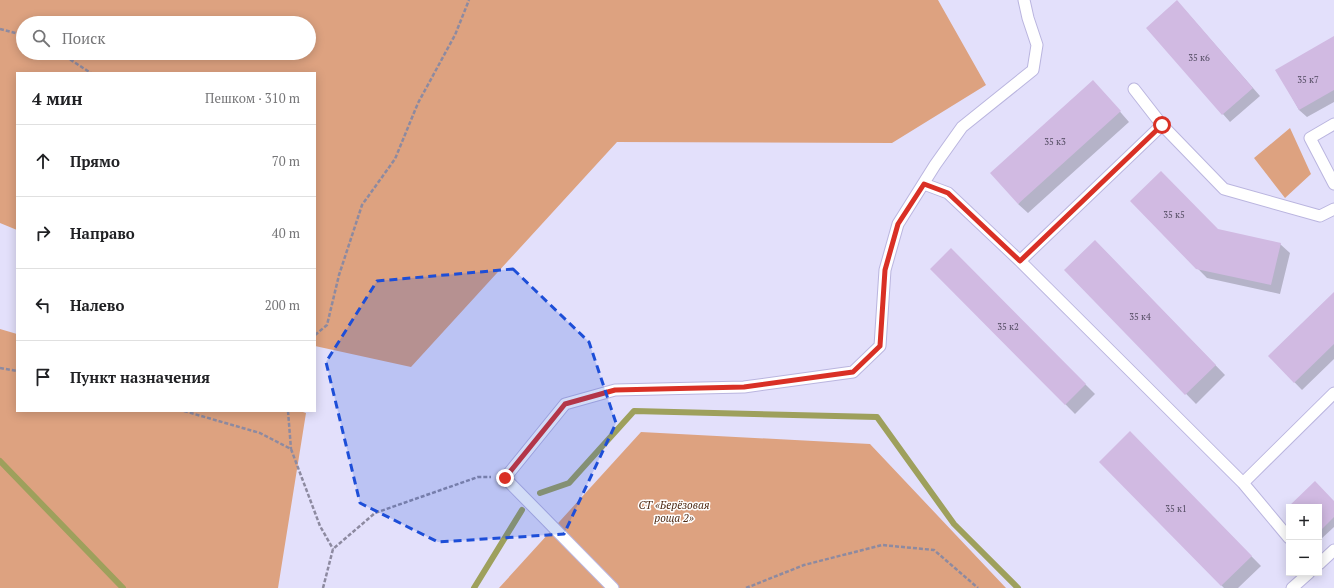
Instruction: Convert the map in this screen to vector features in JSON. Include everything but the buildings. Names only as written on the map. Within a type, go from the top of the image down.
[{"type":"lane","points":[[613,588],[505,478],[565,404],[615,390],[744,387],[853,372],[880,346],[885,270],[898,224],[935,165],[962,127],[1033,70],[1037,45],[1024,0]]},
{"type":"lane","points":[[1134,89],[1162,125],[1224,189],[1320,216],[1334,209]]},
{"type":"lane","points":[[1334,124],[1310,138],[1334,184]]},
{"type":"lane","points":[[1020,261],[1162,125]]},
{"type":"lane","points":[[924,184],[948,193],[1020,261],[1243,483],[1286,534]]},
{"type":"lane","points":[[1243,483],[1334,393]]},
{"type":"lane","points":[[1322,561],[1334,550]]},
{"type":"lane","points":[[1292,588],[1306,576]]},
{"type":"path","points":[[316,335],[327,325],[339,275],[362,205],[395,159],[418,103],[455,35],[469,0]]},
{"type":"path","points":[[0,29],[16,33]]},
{"type":"path","points":[[71,60],[89,72]]},
{"type":"path","points":[[0,368],[16,371]]},
{"type":"path","points":[[187,412],[260,434],[290,449]]},
{"type":"path","points":[[288,412],[290,449],[320,526],[333,549]]},
{"type":"path","points":[[323,588],[333,549],[375,513],[478,477],[505,478]]},
{"type":"path","points":[[746,588],[804,565],[882,545],[934,550],[978,588]]},
{"type":"highlighted area","points":[[513,269],[589,342],[616,423],[564,534],[438,542],[360,503],[326,362],[377,281]]},
{"type":"green space","points":[[0,0],[938,0],[986,85],[892,143],[617,142],[411,367],[316,346],[316,72],[16,72],[16,230],[0,223]]},
{"type":"green space","points":[[1290,128],[1311,174],[1285,198],[1254,158]]},
{"type":"green space","points":[[0,329],[16,334],[16,412],[306,413],[278,588],[0,588]]},
{"type":"green space","name":"СТ «Берёзовая роща 2»","points":[[641,432],[870,444],[1006,588],[499,588]]},
{"type":"waterway","points":[[540,493],[569,483],[634,411],[877,417],[954,524],[1018,588]]},
{"type":"waterway","points":[[0,461],[123,588]]},
{"type":"waterway","points":[[474,588],[522,510]]},
{"type":"route","points":[[505,478],[565,404],[615,390],[744,387],[853,372],[880,346],[885,270],[898,224],[924,184],[948,193],[1020,261],[1162,125]]}]
